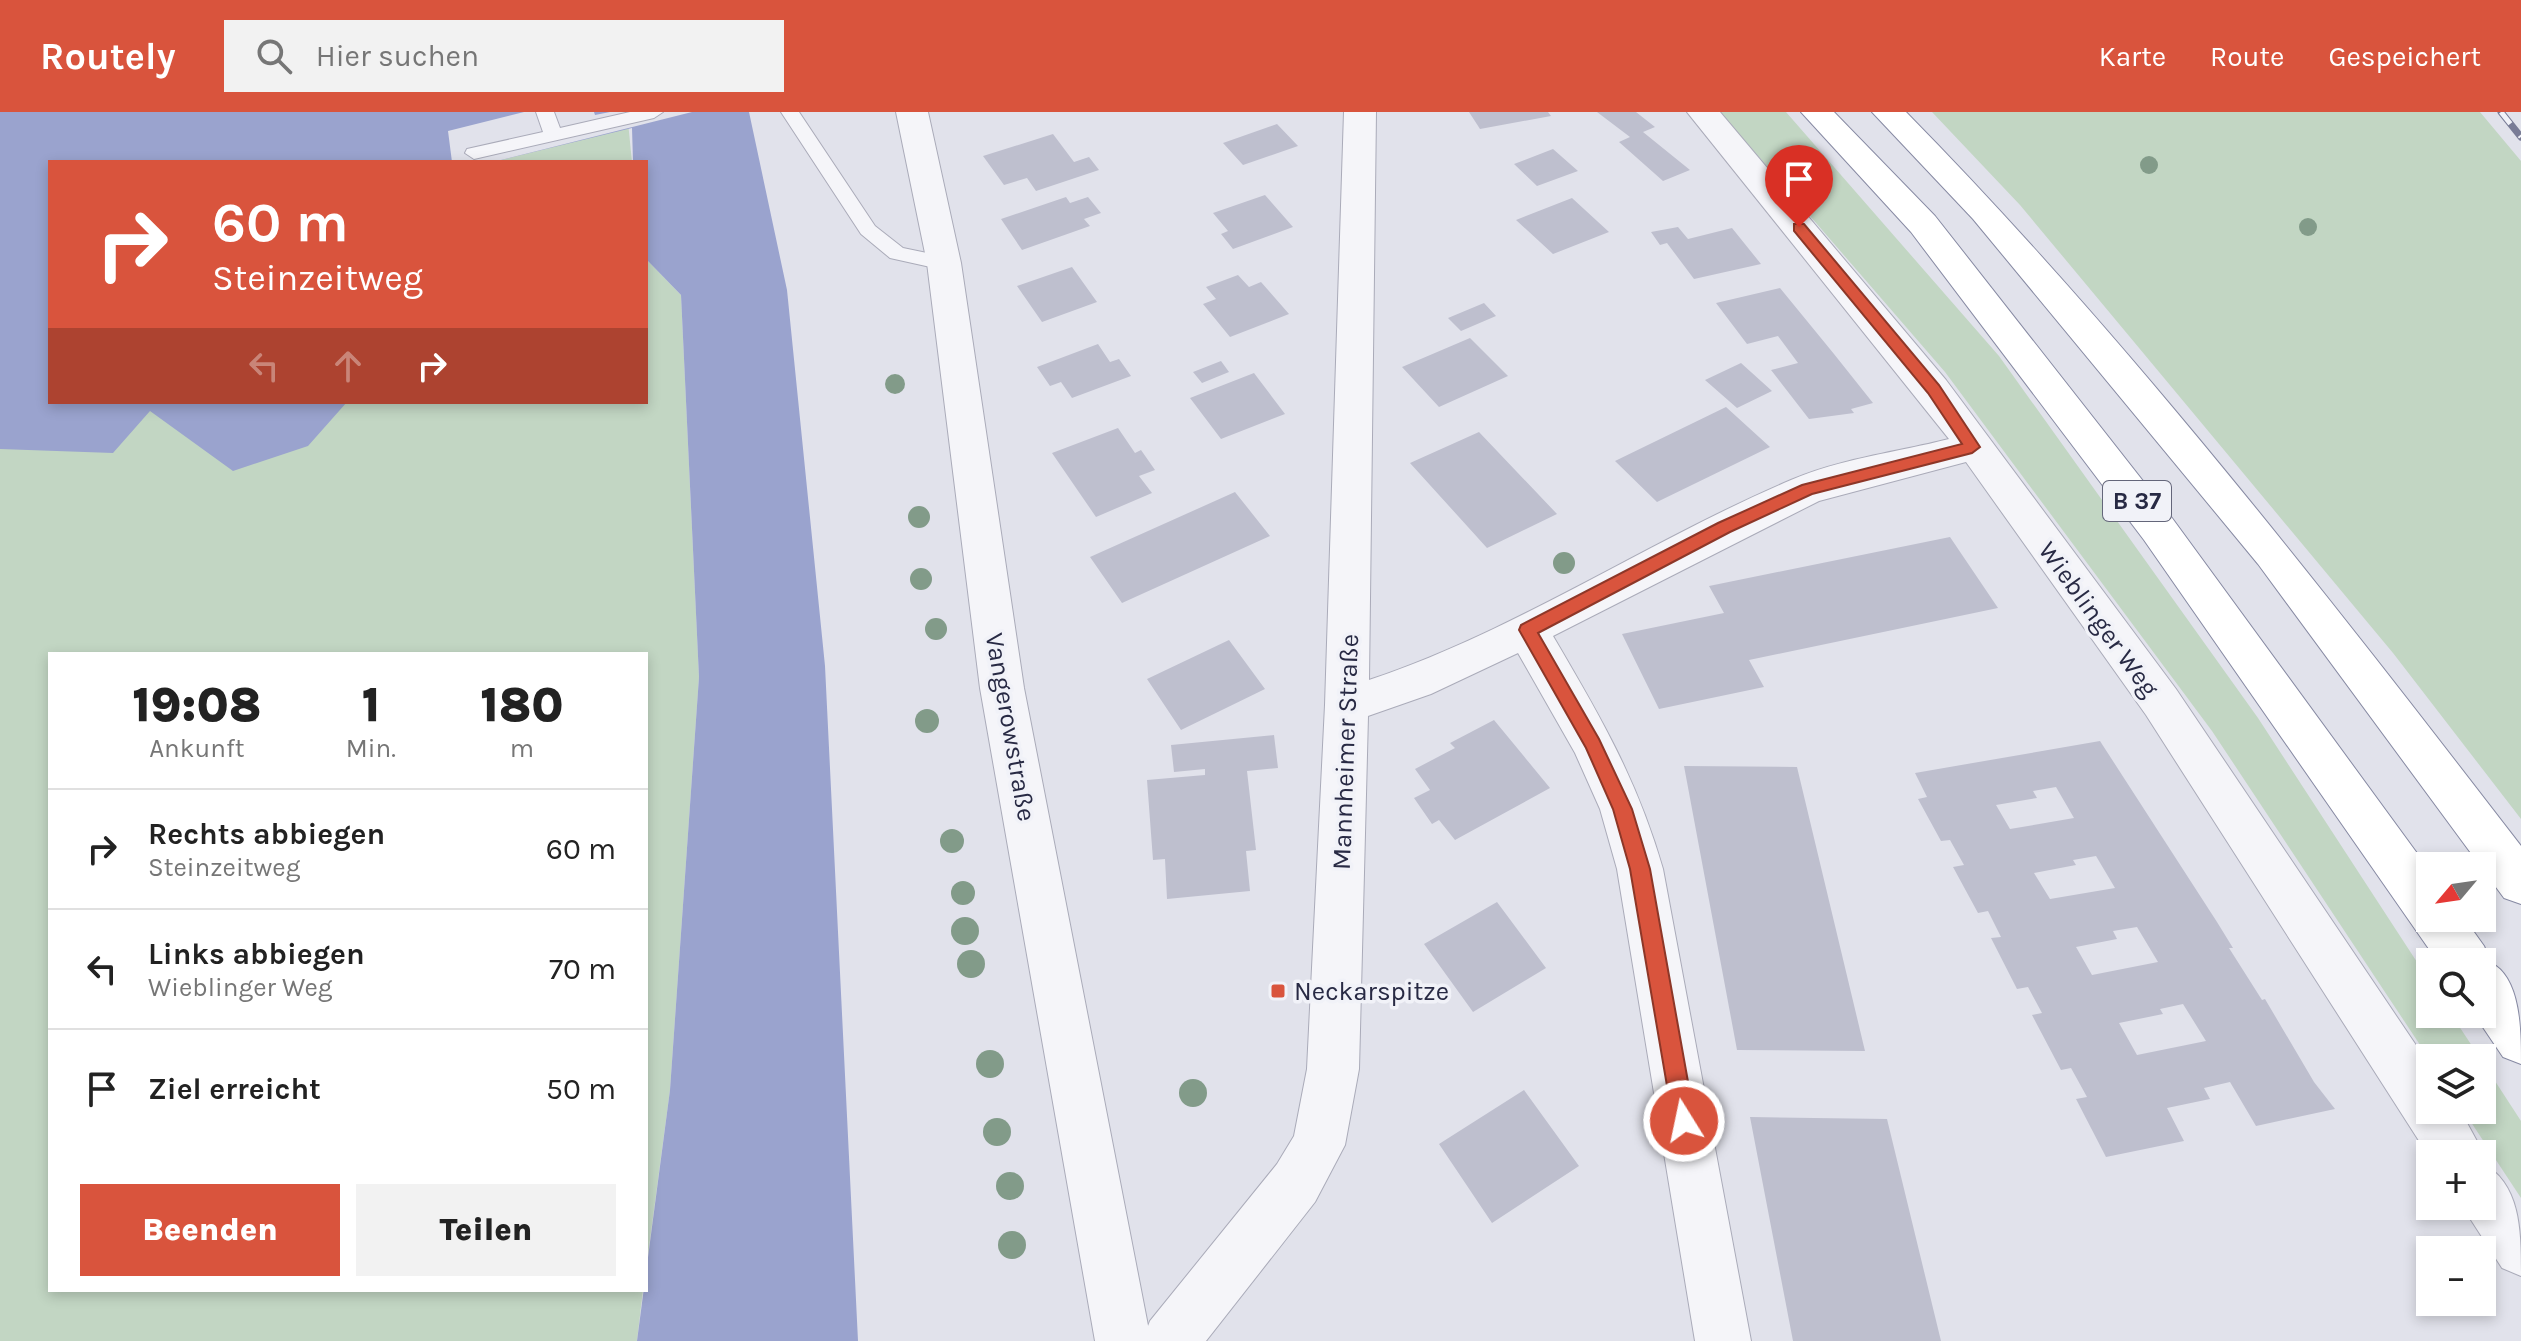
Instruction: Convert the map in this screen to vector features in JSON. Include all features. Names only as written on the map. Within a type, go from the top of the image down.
[{"type":"highway","name":"B 37","points":[[1817,112],[1923,224],[2158,529],[2416,890]]},
{"type":"highway","name":"B 37","points":[[1888,112],[1995,223],[2272,553],[2521,883]]},
{"type":"highway","points":[[2496,1003],[2521,1040]]},
{"type":"street","name":"Vangerowstraße","points":[[912,112],[944,263],[1002,688],[1123,1341]]},
{"type":"street","name":"Mannheimer Straße","points":[[1170,1341],[1296,1183],[1319,1145],[1333,1069],[1347,705],[1360,112]]},
{"type":"street","name":"Wieblinger Weg","points":[[1703,112],[1933,389],[1972,447],[2161,702],[2449,1140]]},
{"type":"street","points":[[1347,705],[1416,682],[1527,630],[1724,528],[1808,489],[1972,447]]},
{"type":"street","points":[[1527,630],[1593,744],[1623,809],[1640,869],[1723,1341]]},
{"type":"street","points":[[2496,1211],[2521,1249]]},
{"type":"lane","points":[[545,112],[553,135]]},
{"type":"lane","points":[[474,153],[654,112]]},
{"type":"lane","points":[[790,112],[868,230],[897,253],[944,263]]},
{"type":"green space","points":[[0,112],[627,112],[632,160],[48,160],[48,404],[648,404],[648,261],[681,295],[699,677],[670,1090],[648,1255],[648,652],[48,652],[48,1292],[643,1292],[637,1341],[0,1341]]},
{"type":"green space","points":[[1720,112],[1786,112],[1999,356],[2258,718],[2416,961],[2416,1028],[2460,1028],[2471,1044],[2419,1044],[2212,731],[1945,372]]},
{"type":"green space","points":[[1932,112],[2480,112],[2521,161],[2521,819],[2393,653],[2020,205]]},
{"type":"green space","points":[[2496,1083],[2521,1121],[2521,1198],[2496,1160],[2496,1140],[2483,1140],[2472,1124],[2496,1124]]},
{"type":"water","points":[[0,112],[749,112],[787,290],[825,666],[858,1341],[637,1341],[643,1292],[648,1292],[648,1257],[670,1090],[699,677],[681,295],[648,261],[648,160],[633,160],[632,128],[501,160],[48,160],[48,404],[345,404],[308,446],[233,471],[150,411],[113,453],[0,449]]},
{"type":"pier","points":[[524,112],[594,112],[595,115],[610,112],[692,112],[501,160],[452,160],[448,131]]},
{"type":"building","points":[[1469,112],[1548,112],[1551,116],[1480,129]]},
{"type":"building","points":[[1597,112],[1636,112],[1655,127],[1643,132],[1690,170],[1663,181],[1619,142],[1630,137]]},
{"type":"building","points":[[1277,124],[1298,146],[1243,165],[1223,143]]},
{"type":"building","points":[[1053,134],[1074,162],[1089,157],[1099,170],[1036,191],[1027,178],[1004,185],[983,156]]},
{"type":"building","points":[[1553,149],[1578,171],[1537,186],[1514,164]]},
{"type":"building","points":[[1265,195],[1293,227],[1233,249],[1221,234],[1228,231],[1213,213]]},
{"type":"building","points":[[1066,197],[1070,203],[1088,197],[1101,213],[1084,219],[1090,226],[1022,250],[1001,219]]},
{"type":"building","points":[[1572,198],[1609,232],[1553,254],[1516,220]]},
{"type":"building","points":[[1678,227],[1688,239],[1732,228],[1761,264],[1694,279],[1667,243],[1660,245],[1651,232]]},
{"type":"building","points":[[1072,267],[1097,302],[1042,322],[1017,286]]},
{"type":"building","points":[[1238,275],[1249,287],[1261,282],[1289,314],[1230,337],[1203,304],[1216,299],[1206,287]]},
{"type":"building","points":[[1780,288],[1873,403],[1851,409],[1854,413],[1809,419],[1771,370],[1798,363],[1778,336],[1747,344],[1716,303]]},
{"type":"building","points":[[1484,303],[1496,316],[1461,331],[1448,318]]},
{"type":"building","points":[[1470,338],[1508,376],[1439,407],[1402,367]]},
{"type":"building","points":[[1098,344],[1110,362],[1119,359],[1131,376],[1072,398],[1061,382],[1050,386],[1037,367]]},
{"type":"building","points":[[1221,361],[1229,372],[1202,383],[1193,372]]},
{"type":"building","points":[[1741,363],[1772,391],[1737,408],[1705,380]]},
{"type":"building","points":[[1254,373],[1285,414],[1221,439],[1190,398]]},
{"type":"building","points":[[1726,407],[1770,447],[1657,502],[1615,461]]},
{"type":"building","points":[[1118,428],[1135,453],[1141,450],[1155,470],[1139,476],[1152,493],[1096,517],[1052,453]]},
{"type":"building","points":[[1479,432],[1557,514],[1487,548],[1410,463]]},
{"type":"building","points":[[1235,492],[1270,536],[1122,603],[1090,557]]},
{"type":"building","points":[[1950,537],[1998,608],[1749,660],[1764,687],[1659,709],[1622,634],[1724,613],[1709,586]]},
{"type":"building","points":[[1229,640],[1265,689],[1181,730],[1147,679]]},
{"type":"building","points":[[1494,720],[1550,788],[1455,840],[1439,820],[1432,824],[1414,798],[1430,790],[1415,769],[1455,748],[1450,743]]},
{"type":"building","points":[[1274,735],[1278,768],[1247,771],[1256,850],[1246,851],[1250,891],[1167,899],[1165,859],[1153,860],[1147,780],[1205,775],[1205,769],[1174,772],[1171,745]]},
{"type":"building","points":[[2100,741],[2217,922],[2233,948],[2229,948],[2262,1000],[2265,999],[2314,1082],[2335,1109],[2256,1126],[2230,1082],[2204,1088],[2210,1099],[2167,1108],[2184,1141],[2106,1157],[2076,1099],[2087,1097],[2071,1068],[2061,1070],[2032,1015],[2042,1013],[2028,987],[2017,989],[1991,938],[2001,937],[1988,911],[1978,913],[1953,867],[1964,865],[1950,840],[1941,841],[1918,799],[1927,797],[1915,773]],"holes":[[[2056,787],[2074,818],[2010,829],[1996,805],[2037,798],[2033,791]],[[2096,856],[2115,888],[2050,899],[2034,873],[2076,865],[2073,860]],[[2137,927],[2158,962],[2092,975],[2076,947],[2117,939],[2113,931]],[[2183,1004],[2206,1041],[2137,1055],[2119,1023],[2163,1014],[2160,1009]]]},
{"type":"building","points":[[1684,766],[1797,767],[1865,1051],[1737,1050]]},
{"type":"building","points":[[1497,902],[1546,968],[1473,1012],[1424,944]]},
{"type":"building","points":[[1524,1090],[1579,1166],[1492,1223],[1439,1144]]},
{"type":"building","points":[[1750,1117],[1887,1119],[1941,1341],[1793,1341]]},
{"type":"railway","points":[[2501,112],[2521,137]]},
{"type":"place","name":"Neckarspitze","points":[[1278,991]]},
{"type":"route","points":[[1684,1121],[1640,869],[1623,809],[1593,744],[1527,630],[1724,528],[1808,489],[1972,447],[1933,389],[1799,227]]}]
